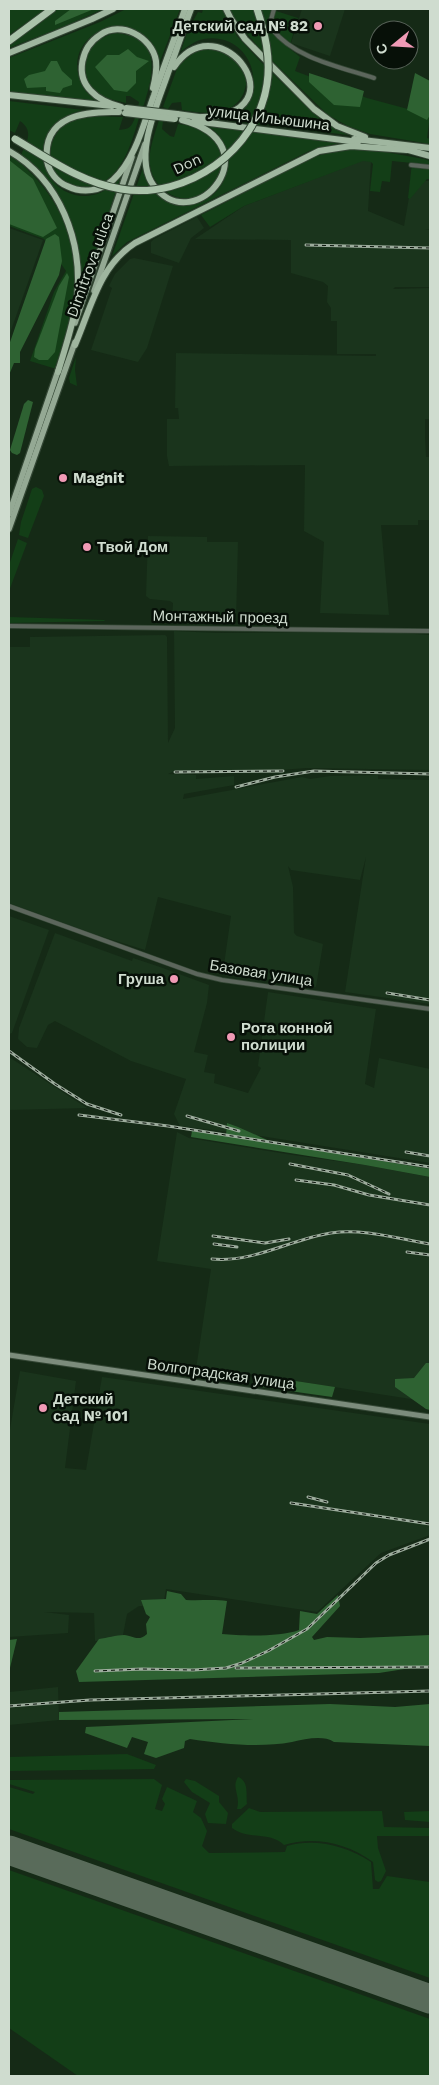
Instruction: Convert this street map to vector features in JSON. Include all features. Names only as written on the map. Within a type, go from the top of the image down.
[{"type":"highway","points":[[9,41],[52,9]]},
{"type":"highway","points":[[9,52],[113,9]]},
{"type":"highway","name":"Dimitrova ulica","points":[[152,112],[185,9]]},
{"type":"highway","name":"Dimitrova ulica","points":[[145,132],[191,9]]},
{"type":"highway","points":[[226,9],[245,39],[326,118],[357,135],[407,148]]},
{"type":"highway","name":"Don","points":[[12,138],[76,175],[112,188],[124,190],[160,189],[181,184],[201,175],[235,148],[250,127],[260,108],[267,85],[268,66],[264,34],[258,9]]},
{"type":"highway","points":[[123,110],[102,100],[91,91],[86,85],[82,72],[84,55],[89,44],[100,34],[112,30],[136,34],[147,42],[152,51],[156,69],[152,112]]},
{"type":"highway","points":[[152,112],[183,53],[204,42],[228,45],[238,52],[246,63],[250,76],[248,92],[240,105],[230,112],[218,116],[198,117]]},
{"type":"highway","points":[[9,97],[123,110]]},
{"type":"highway","points":[[123,110],[78,114],[68,118],[57,127],[48,144],[47,155],[48,165],[58,180],[65,186],[81,190],[95,189],[107,184],[116,178],[145,132]]},
{"type":"highway","name":"улица Ильюшина","points":[[123,110],[176,117],[198,117],[407,148]]},
{"type":"highway","name":"улица Ильюшина","points":[[176,117],[182,120],[416,149]]},
{"type":"highway","points":[[145,132],[146,167],[154,186],[161,193],[175,200],[188,202],[200,199],[212,191],[220,182],[224,169],[224,153],[219,141],[212,133],[196,124],[182,120]]},
{"type":"highway","points":[[74,345],[105,273],[120,255],[135,243],[319,151],[351,146],[407,148]]},
{"type":"highway","points":[[416,149],[430,148]]},
{"type":"highway","points":[[416,149],[430,156]]},
{"type":"highway","points":[[9,151],[25,161],[51,190],[66,218],[74,240],[78,267],[77,300],[58,372]]},
{"type":"main road","name":"Dimitrova ulica","points":[[9,529],[74,345],[145,132]]},
{"type":"main road","name":"Dimitrova ulica","points":[[9,514],[145,132]]},
{"type":"main road","name":"Волгоградская улица","points":[[9,1355],[430,1417]]},
{"type":"street","points":[[274,9],[271,20],[272,29],[299,51],[311,57],[374,78]]},
{"type":"street","points":[[411,165],[430,167]]},
{"type":"street","name":"Монтажный проезд","points":[[9,626],[430,631]]},
{"type":"street","name":"Базовая улица","points":[[9,906],[197,974],[224,980],[430,1009]]},
{"type":"shaded area","points":[[9,9],[46,9],[9,35]]},
{"type":"shaded area","points":[[57,9],[103,9],[9,48],[9,45]]},
{"type":"shaded area","points":[[126,9],[180,9],[159,64],[152,45],[139,33],[124,27],[109,28],[95,34],[83,45],[78,59],[79,77],[84,89],[101,103],[9,92],[9,58],[100,22]]},
{"type":"shaded area","points":[[203,9],[222,9],[237,36],[258,59],[324,122],[348,135],[260,124],[257,126],[224,118],[240,109],[249,97],[253,83],[252,69],[246,56],[235,46],[221,39],[204,39],[195,42],[181,51],[188,30],[198,12],[202,13]]},
{"type":"shaded area","points":[[229,9],[276,9],[276,11],[298,18],[289,48],[300,57],[295,71],[367,98],[430,115],[427,138],[430,139],[430,144],[370,134],[348,126],[328,115],[261,50],[235,20]]},
{"type":"shaded area","name":"Детский сад № 82","points":[[302,9],[345,9],[330,56],[291,43]]},
{"type":"shaded area","points":[[117,33],[132,37],[142,43],[149,51],[152,72],[143,108],[138,107],[139,102],[130,96],[126,96],[126,103],[105,97],[94,90],[88,82],[85,64],[92,47],[99,40]]},
{"type":"shaded area","points":[[202,46],[239,58],[245,75],[246,85],[239,100],[226,110],[209,113],[182,110],[181,102],[172,103],[168,109],[163,107],[178,66]]},
{"type":"shaded area","points":[[9,101],[83,110],[62,119],[49,132],[43,147],[44,163],[50,177],[61,189],[76,195],[98,194],[121,176],[80,297],[78,243],[68,214],[52,188],[21,155],[28,133],[20,121],[15,133],[9,130]]},
{"type":"shaded area","points":[[93,116],[123,117],[119,130],[128,128],[135,118],[139,118],[126,156],[113,175],[97,185],[79,187],[70,185],[62,181],[52,167],[50,155],[53,141],[59,130],[67,123]]},
{"type":"shaded area","points":[[159,120],[163,121],[162,129],[170,136],[174,137],[178,124],[188,125],[204,130],[217,143],[220,151],[220,169],[218,177],[207,192],[189,199],[180,198],[171,195],[157,183],[152,174],[150,154]]},
{"type":"shaded area","points":[[206,125],[342,142],[309,151],[127,242],[112,256],[143,168],[151,187],[164,199],[178,204],[194,204],[208,198],[219,188],[226,174],[227,156],[225,146],[214,131]]},
{"type":"shaded area","points":[[350,149],[385,152],[430,161],[430,179],[427,179],[410,199],[408,198],[412,163],[392,161],[390,182],[382,181],[380,192],[370,191],[373,164],[363,161],[244,206],[210,227],[201,215],[316,156]]},
{"type":"shaded area","points":[[9,154],[28,170],[44,188],[66,227],[72,248],[75,271],[74,295],[70,320],[55,368],[30,361],[54,292],[66,271],[44,239],[9,226]]},
{"type":"shaded area","points":[[363,160],[371,161],[368,211],[404,226],[412,180],[430,181],[430,229],[425,229],[430,230],[430,287],[395,287],[393,289],[430,288],[430,419],[425,419],[425,437],[426,457],[430,457],[430,520],[418,520],[418,525],[381,525],[389,615],[320,613],[324,542],[304,531],[305,465],[169,466],[167,456],[167,419],[179,419],[178,408],[175,408],[176,353],[376,356],[376,354],[337,354],[337,321],[331,321],[331,308],[327,302],[328,286],[323,282],[291,273],[291,240],[195,239],[244,206]]},
{"type":"shaded area","points":[[197,217],[204,228],[191,238],[179,263],[151,253],[151,242],[154,239]]},
{"type":"shaded area","points":[[9,228],[43,240],[9,336]]},
{"type":"shaded area","points":[[134,258],[173,266],[147,348],[138,362],[91,350],[112,288],[109,286],[115,274],[130,259]]},
{"type":"shaded area","points":[[76,357],[77,386],[70,383],[69,378]]},
{"type":"shaded area","points":[[36,487],[42,490],[44,496],[28,538],[19,535],[21,522],[32,489]]},
{"type":"shaded area","points":[[148,536],[207,537],[207,542],[238,542],[236,621],[172,620],[173,603],[150,599],[146,596]]},
{"type":"shaded area","points":[[18,539],[27,543],[9,591],[9,565]]},
{"type":"shaded area","points":[[9,617],[104,620],[105,621],[9,623]]},
{"type":"shaded area","points":[[174,631],[217,633],[386,632],[430,635],[430,770],[306,768],[280,770],[176,770],[168,774],[196,775],[196,779],[234,776],[234,785],[184,794],[183,799],[302,777],[310,779],[330,776],[378,775],[378,779],[430,780],[430,1004],[345,992],[366,857],[360,880],[291,870],[288,866],[293,887],[294,933],[297,936],[323,944],[316,987],[223,972],[231,916],[158,897],[145,950],[97,935],[9,903],[9,647],[30,647],[30,637],[165,635],[167,637],[168,743],[175,728]]},
{"type":"shaded area","points":[[9,916],[49,930],[12,1033],[9,1034]]},
{"type":"shaded area","points":[[55,933],[132,961],[133,958],[209,985],[207,1003],[194,1052],[208,1055],[204,1072],[215,1074],[214,1083],[248,1093],[261,1068],[258,1066],[268,992],[376,1009],[365,1084],[374,1088],[379,1058],[430,1069],[430,1163],[261,1136],[180,1126],[174,1114],[186,1079],[131,1061],[55,1021],[48,1025],[37,1048],[27,1047],[18,1039],[19,1028]]},
{"type":"shaded area","points":[[9,1057],[87,1108],[9,1110]]},
{"type":"shaded area","points":[[177,1132],[189,1138],[430,1177],[430,1402],[218,1369],[217,1372],[196,1369],[211,1269],[157,1261]]},
{"type":"shaded area","points":[[20,1371],[76,1381],[65,1468],[86,1470],[102,1377],[430,1424],[430,1535],[381,1553],[317,1612],[166,1589],[163,1606],[139,1606],[127,1614],[122,1640],[95,1641],[94,1613],[44,1612],[69,1615],[68,1633],[9,1637],[9,1435]]},
{"type":"shaded area","points":[[58,1687],[59,1720],[9,1725],[9,1692]]},
{"type":"shaded area","points":[[127,1754],[156,1765],[154,1769],[9,1771],[9,1757]]},
{"type":"shaded area","points":[[238,1777],[244,1781],[247,1792],[247,1804],[241,1809],[237,1809],[238,1800],[235,1785]]},
{"type":"shaded area","points":[[154,1779],[162,1785],[155,1809],[162,1811],[165,1804],[162,1799],[167,1787],[197,1801],[193,1812],[201,1818],[207,1831],[202,1846],[209,1853],[285,1852],[287,1846],[320,1843],[352,1852],[371,1862],[373,1889],[379,1889],[387,1876],[430,1882],[430,1978],[9,1829],[9,1787],[33,1794],[35,1792],[9,1784],[9,1780]]},
{"type":"shaded area","points":[[186,1779],[195,1781],[219,1796],[219,1802],[228,1813],[226,1824],[208,1823],[205,1814],[210,1803],[192,1792],[184,1782]]},
{"type":"shaded area","points":[[249,1808],[260,1812],[382,1811],[384,1827],[430,1828],[430,1836],[377,1836],[378,1848],[386,1871],[381,1881],[378,1882],[375,1880],[373,1862],[363,1855],[341,1846],[318,1841],[295,1842],[284,1845],[272,1838],[238,1832],[232,1828],[232,1824]]},
{"type":"shaded area","points":[[430,1811],[430,1822],[405,1820],[404,1812]]},
{"type":"shaded area","points":[[9,1870],[430,2019],[430,2076],[78,2076],[9,2028]]},
{"type":"green space","points":[[71,9],[94,9],[55,25],[55,21]]},
{"type":"green space","points":[[128,49],[137,57],[149,61],[136,71],[136,83],[127,92],[114,90],[95,67],[107,55],[119,55]]},
{"type":"green space","points":[[51,61],[57,61],[62,71],[72,80],[72,85],[63,88],[60,93],[46,91],[46,87],[27,88],[24,79],[29,75],[45,71]]},
{"type":"green space","points":[[309,73],[364,91],[360,107],[334,105],[309,82]]},
{"type":"green space","points":[[415,73],[430,81],[430,115],[427,120],[407,110]]},
{"type":"green space","points":[[9,160],[33,179],[57,228],[43,237],[9,224]]},
{"type":"green space","points":[[55,234],[59,237],[62,261],[59,275],[20,352],[20,363],[14,363],[9,375],[9,345],[46,239]]},
{"type":"green space","points":[[67,273],[69,277],[55,352],[48,360],[39,360],[34,357],[35,349],[59,286]]},
{"type":"green space","points":[[28,400],[33,402],[20,453],[17,455],[10,450],[24,404]]},
{"type":"green space","points":[[227,1123],[274,1143],[430,1169],[430,1177],[191,1137],[192,1131],[226,1136]]},
{"type":"green space","points":[[426,1363],[430,1363],[430,1410],[395,1387],[395,1379],[414,1378]]},
{"type":"green space","points":[[255,1375],[335,1387],[332,1397],[254,1386]]},
{"type":"green space","points":[[167,1591],[181,1594],[186,1600],[227,1601],[222,1634],[250,1635],[282,1634],[299,1630],[300,1611],[317,1614],[338,1595],[340,1606],[312,1637],[314,1640],[327,1637],[360,1638],[430,1635],[430,1665],[379,1673],[79,1682],[76,1671],[99,1639],[118,1635],[141,1638],[147,1634],[146,1624],[150,1617],[146,1614],[141,1600],[166,1599]]},
{"type":"green space","points":[[17,1639],[9,1672],[9,1640]]},
{"type":"green space","points":[[330,1704],[395,1707],[430,1704],[430,1746],[334,1742],[320,1738],[279,1744],[254,1745],[190,1739],[185,1741],[184,1748],[156,1758],[144,1754],[148,1742],[132,1737],[127,1748],[85,1733],[86,1727],[253,1719],[59,1720],[59,1712]]},
{"type":"runway","points":[[9,1850],[430,1999]]},
{"type":"railway","points":[[306,245],[430,248]]},
{"type":"railway","points":[[175,772],[283,771]]},
{"type":"railway","points":[[236,787],[275,777],[314,771],[430,774]]},
{"type":"railway","points":[[387,993],[430,1000]]},
{"type":"railway","points":[[9,1051],[87,1104],[121,1115]]},
{"type":"railway","points":[[79,1115],[168,1126],[430,1167]]},
{"type":"railway","points":[[187,1116],[239,1131]]},
{"type":"railway","points":[[406,1152],[430,1156]]},
{"type":"railway","points":[[290,1164],[348,1175],[389,1194]]},
{"type":"railway","points":[[296,1180],[334,1185],[369,1195],[430,1205]]},
{"type":"railway","points":[[212,1259],[228,1259],[258,1254],[316,1236],[343,1232],[368,1233],[430,1244]]},
{"type":"railway","points":[[213,1236],[265,1243],[289,1239]]},
{"type":"railway","points":[[214,1244],[237,1247]]},
{"type":"railway","points":[[407,1252],[430,1255]]},
{"type":"railway","points":[[308,1497],[327,1502]]},
{"type":"railway","points":[[291,1503],[430,1524]]},
{"type":"railway","points":[[95,1671],[142,1669],[193,1670],[226,1668],[242,1663],[307,1629],[376,1563],[389,1555],[430,1539]]},
{"type":"railway","points":[[236,1668],[430,1667]]},
{"type":"railway","points":[[9,1706],[90,1700],[430,1691]]},
{"type":"place","name":"Детский сад № 82","points":[[318,26]]},
{"type":"place","name":"Magnit","points":[[63,478]]},
{"type":"place","name":"Твой Дом","points":[[87,547]]},
{"type":"place","name":"Груша","points":[[174,979]]},
{"type":"place","name":"Рота конной полиции","points":[[231,1037]]},
{"type":"place","name":"Детский сад № 101","points":[[43,1408]]}]
